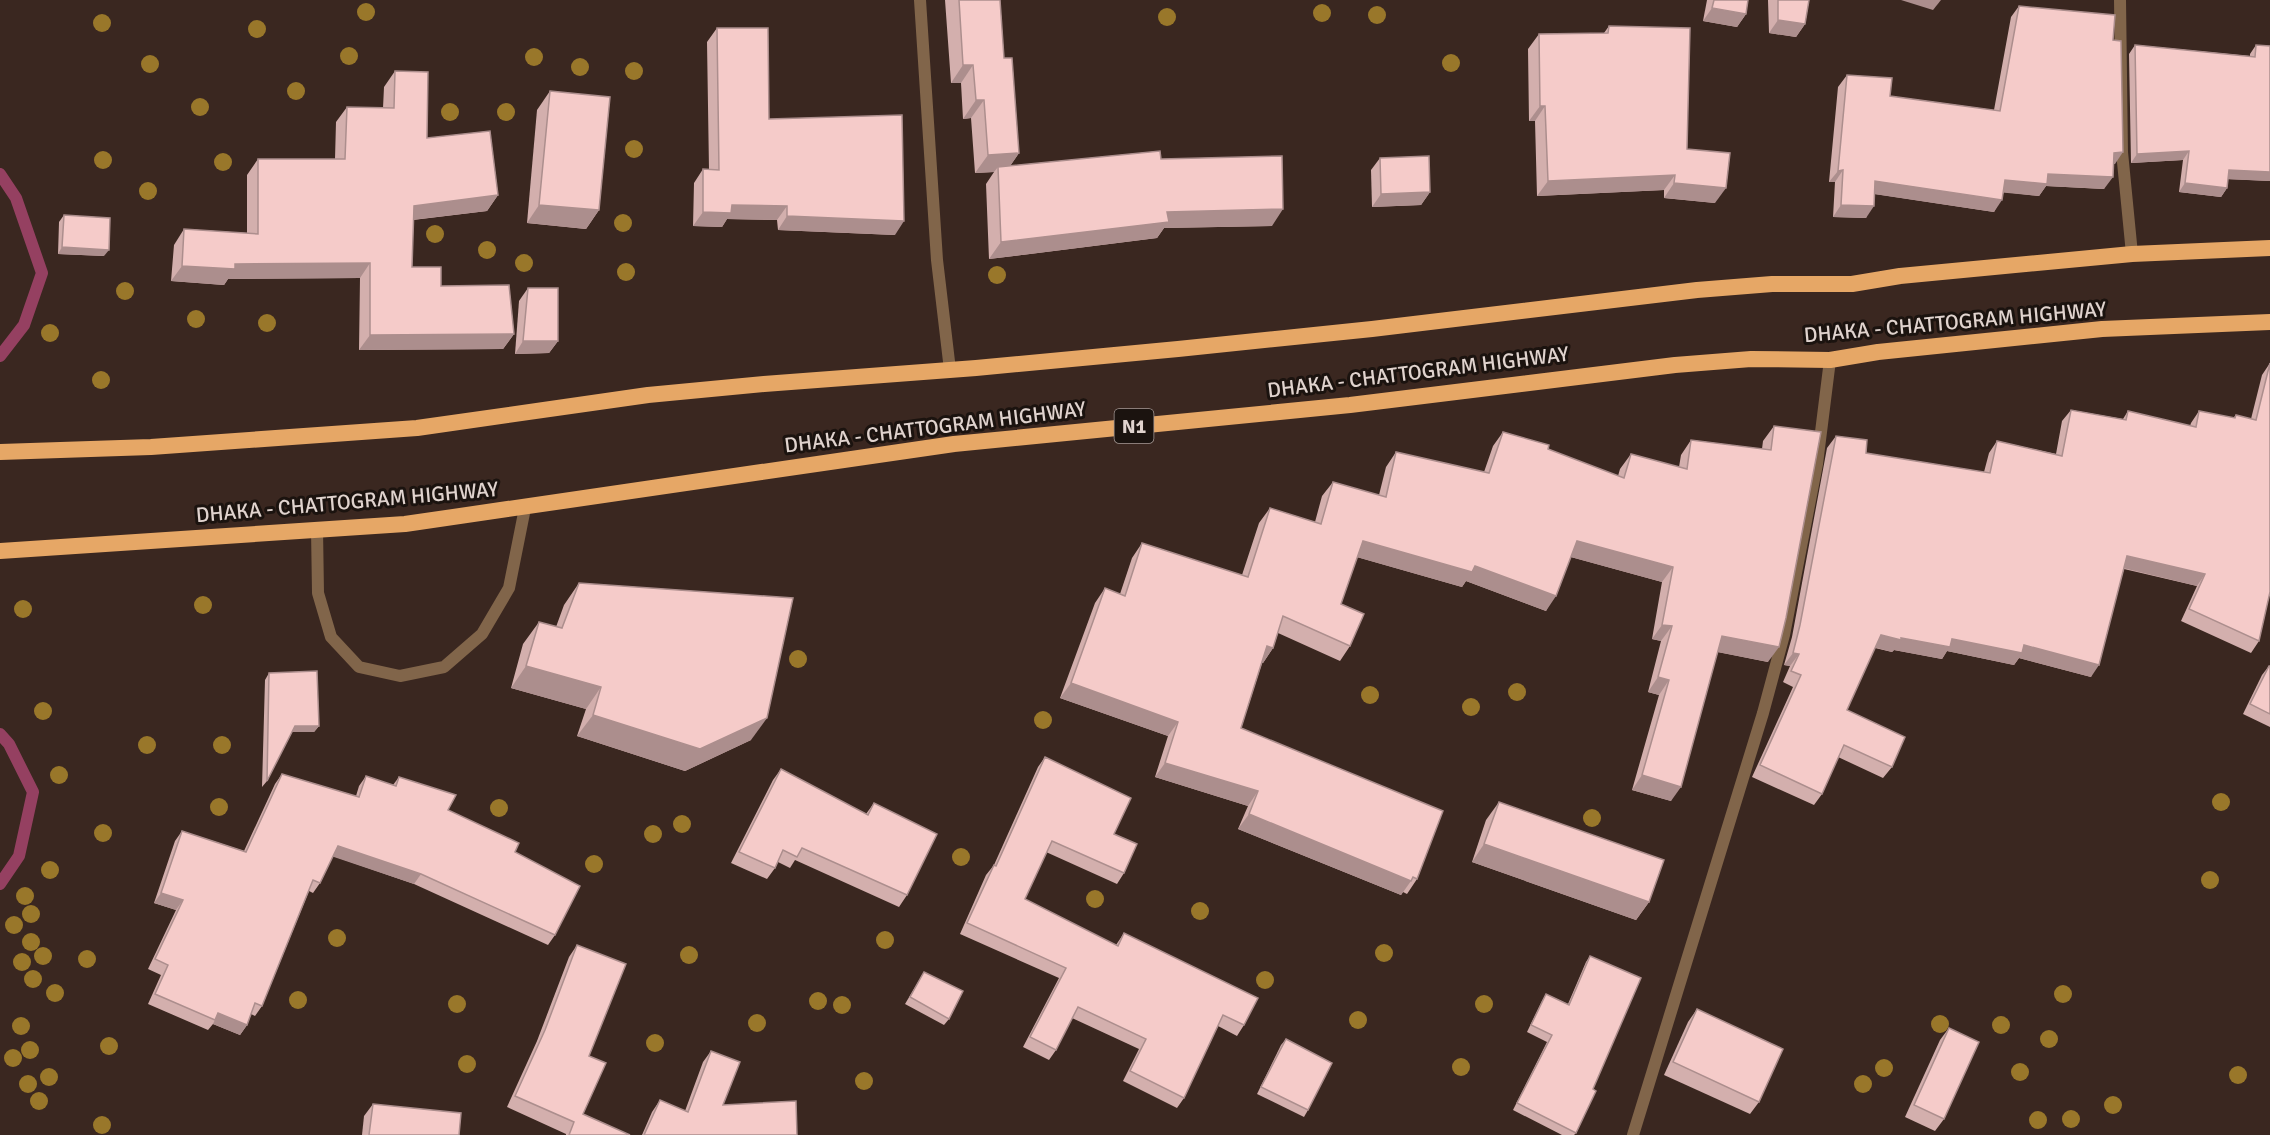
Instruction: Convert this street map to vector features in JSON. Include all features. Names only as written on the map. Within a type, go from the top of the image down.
[{"type":"highway","points":[[0,452],[151,447],[417,428],[648,395],[950,370],[1372,329],[1697,290],[1772,284],[1852,284],[1900,276],[2132,254],[2270,248]]},
{"type":"highway","name":"DHAKA - CHATTOGRAM HIGHWAY","points":[[0,551],[405,524],[954,444],[1350,405],[1686,364],[1750,359],[1830,360],[1878,352],[2102,329],[2270,322]]},
{"type":"street","points":[[921,0],[937,260],[950,370]]},
{"type":"street","points":[[2120,0],[2122,152],[2132,254]]},
{"type":"street","points":[[1633,1135],[1763,713],[1784,635],[1817,464],[1830,360]]},
{"type":"street","points":[[317,529],[318,593],[331,637],[359,667],[400,676],[444,667],[482,634],[509,588],[525,508]]},
{"type":"building","points":[[959,0],[1000,0],[1004,58],[1012,58],[1019,153],[988,155],[984,100],[976,100],[973,65],[963,65]]},
{"type":"building","points":[[1714,0],[1748,0],[1746,14],[1712,8]]},
{"type":"building","points":[[1778,0],[1809,0],[1805,24],[1778,20]]},
{"type":"building","points":[[2019,6],[2115,15],[2113,40],[2121,41],[2123,152],[2114,153],[2113,177],[2048,174],[2047,184],[2005,180],[2002,200],[1875,181],[1874,206],[1841,205],[1843,170],[1838,171],[1847,75],[1892,78],[1890,96],[2000,111]]},
{"type":"building","points":[[1609,26],[1690,28],[1687,149],[1730,153],[1726,188],[1674,183],[1675,175],[1548,181],[1545,106],[1540,106],[1539,34],[1608,33]]},
{"type":"building","points":[[717,28],[768,28],[769,119],[902,115],[904,221],[787,216],[787,206],[732,205],[731,213],[703,212],[703,169],[719,170]]},
{"type":"building","points":[[2135,45],[2255,57],[2256,45],[2270,46],[2270,172],[2229,170],[2227,188],[2185,183],[2189,151],[2137,154]]},
{"type":"building","points":[[395,71],[428,72],[427,138],[490,131],[498,195],[414,206],[412,267],[441,267],[441,286],[509,285],[514,334],[370,335],[370,263],[235,264],[235,269],[182,266],[184,229],[258,234],[258,159],[345,159],[347,107],[394,108]]},
{"type":"building","points":[[550,91],[610,97],[599,210],[539,205]]},
{"type":"building","points":[[1160,151],[1161,159],[1282,156],[1283,209],[1167,212],[1169,222],[1001,242],[998,167]]},
{"type":"building","points":[[1429,156],[1430,192],[1381,194],[1380,158]]},
{"type":"building","points":[[64,215],[110,218],[109,250],[62,247]]},
{"type":"building","points":[[528,288],[558,288],[558,341],[523,341]]},
{"type":"building","points":[[2270,363],[2270,592],[2259,641],[2189,609],[2205,574],[2127,556],[2099,665],[2024,645],[2022,653],[1952,639],[1950,647],[1881,635],[1847,710],[1905,737],[1892,767],[1844,745],[1822,794],[1760,765],[1801,675],[1791,671],[1799,654],[1793,653],[1836,436],[1867,440],[1866,453],[1990,473],[1997,441],[2062,456],[2071,410],[2126,420],[2128,411],[2196,427],[2199,411],[2235,418],[2236,415],[2256,420]]},
{"type":"building","points":[[1774,426],[1821,432],[1779,647],[1722,636],[1681,787],[1642,775],[1669,680],[1658,677],[1672,626],[1662,625],[1673,567],[1577,541],[1556,596],[1475,566],[1472,572],[1363,541],[1341,604],[1364,614],[1350,646],[1283,616],[1273,648],[1267,646],[1241,728],[1443,811],[1417,879],[1413,877],[1411,881],[1249,814],[1258,791],[1165,763],[1178,722],[1071,683],[1105,588],[1125,596],[1142,543],[1248,577],[1270,508],[1321,524],[1333,482],[1386,497],[1396,452],[1489,473],[1503,432],[1549,445],[1548,449],[1624,478],[1631,454],[1687,469],[1691,440],[1771,450]]},
{"type":"building","points":[[579,583],[793,598],[767,718],[700,749],[593,715],[601,687],[526,666],[539,622],[562,628]]},
{"type":"building","points":[[2270,666],[2270,714],[2250,704]]},
{"type":"building","points":[[317,671],[319,726],[295,726],[267,781],[269,673]]},
{"type":"building","points":[[1045,757],[1131,798],[1114,834],[1137,844],[1124,873],[1052,841],[1025,899],[1118,946],[1124,933],[1258,998],[1244,1025],[1223,1015],[1184,1098],[1130,1071],[1146,1039],[1078,1007],[1056,1050],[1030,1037],[1066,968],[967,923],[994,865],[996,866]]},
{"type":"building","points":[[781,769],[868,815],[874,803],[937,834],[907,895],[802,848],[797,857],[783,850],[775,868],[739,852]]},
{"type":"building","points":[[282,774],[359,797],[366,776],[396,786],[399,777],[456,795],[448,810],[519,843],[515,852],[580,886],[555,935],[421,874],[338,846],[320,883],[313,880],[262,1006],[255,1003],[247,1025],[218,1013],[215,1020],[155,994],[168,965],[155,959],[183,900],[161,893],[182,831],[246,852]]},
{"type":"building","points":[[1499,802],[1664,860],[1649,902],[1484,844]]},
{"type":"building","points":[[577,945],[626,964],[589,1056],[606,1063],[583,1114],[630,1135],[569,1135],[574,1122],[515,1096],[545,1030]]},
{"type":"building","points":[[1590,956],[1641,978],[1593,1089],[1596,1091],[1576,1133],[1517,1103],[1552,1035],[1531,1025],[1546,994],[1569,1005]]},
{"type":"building","points":[[924,972],[963,991],[949,1019],[910,997]]},
{"type":"building","points":[[1697,1009],[1783,1049],[1759,1102],[1673,1062]]},
{"type":"building","points":[[1949,1028],[1979,1042],[1944,1119],[1914,1105]]},
{"type":"building","points":[[1286,1039],[1332,1063],[1308,1110],[1261,1087]]},
{"type":"building","points":[[711,1051],[740,1062],[723,1105],[796,1101],[797,1135],[644,1135],[660,1100],[688,1112]]},
{"type":"building","points":[[373,1104],[461,1113],[459,1135],[369,1135]]},
{"type":"waterway","points":[[0,174],[16,198],[42,273],[24,325],[0,356]]},
{"type":"waterway","points":[[0,734],[9,744],[33,792],[19,856],[0,884]]}]
